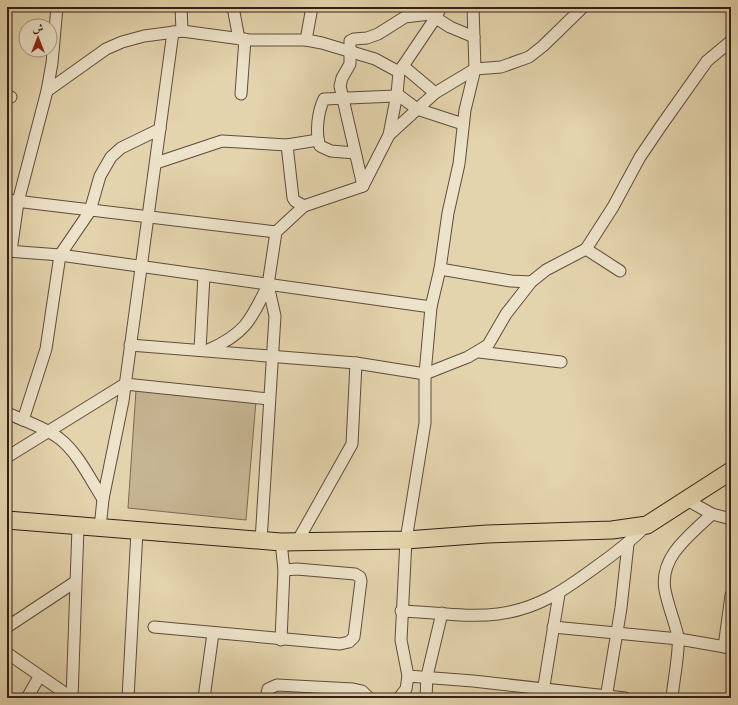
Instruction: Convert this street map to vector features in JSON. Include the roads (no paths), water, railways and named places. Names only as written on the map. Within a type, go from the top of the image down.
[{"type":"highway","points":[[7,520],[78,527],[289,542],[406,540],[487,534],[612,530],[647,525],[731,471]]},
{"type":"street","points":[[57,7],[52,63],[47,91],[13,201],[9,251],[60,255],[204,275],[268,286],[431,307]]},
{"type":"street","points":[[100,528],[103,499],[125,384],[160,129],[180,7]]},
{"type":"street","points":[[233,7],[242,39],[241,94]]},
{"type":"street","points":[[306,40],[312,7]]},
{"type":"street","points":[[399,698],[406,689],[408,676],[401,640],[401,611],[406,540],[425,423],[426,374],[431,307],[440,269],[448,213],[459,164],[463,124],[474,69],[472,7]]},
{"type":"street","points":[[389,135],[435,93],[474,69],[501,67],[529,57],[543,46],[583,7]]},
{"type":"street","points":[[438,12],[450,27],[474,37]]},
{"type":"street","points":[[363,186],[342,98],[340,82],[350,64],[349,44],[352,40],[373,36],[405,17],[438,12]]},
{"type":"street","points":[[203,351],[227,342],[251,321],[268,286],[276,232],[304,206],[363,186],[389,135],[401,69],[438,12]]},
{"type":"street","points":[[47,91],[106,49],[122,42],[144,36],[177,32],[242,39],[306,40],[374,59],[401,69],[435,93]]},
{"type":"street","points":[[130,345],[356,363],[426,374],[479,352],[494,337],[500,324],[531,282],[546,270],[586,249],[613,207],[640,157],[661,126],[707,61],[731,41]]},
{"type":"street","points":[[355,153],[324,149],[318,140],[320,107],[324,99],[397,95],[417,109],[463,124]]},
{"type":"street","points":[[23,420],[46,349],[60,255],[90,211],[100,176],[111,157],[121,148],[160,129]]},
{"type":"street","points":[[156,164],[222,141],[287,145],[318,140]]},
{"type":"street","points":[[287,145],[293,198],[304,206]]},
{"type":"street","points":[[13,201],[276,232]]},
{"type":"street","points":[[586,249],[620,271]]},
{"type":"street","points":[[440,269],[511,281],[531,282]]},
{"type":"street","points":[[203,351],[204,275]]},
{"type":"street","points":[[261,541],[275,316],[268,286]]},
{"type":"street","points":[[479,352],[561,362]]},
{"type":"street","points":[[281,640],[284,570],[289,542],[352,444],[356,363]]},
{"type":"street","points":[[7,457],[125,384],[269,399]]},
{"type":"street","points":[[7,413],[48,431],[60,439],[70,449],[103,499]]},
{"type":"street","points":[[688,500],[712,514],[731,519]]},
{"type":"street","points":[[672,698],[679,639],[665,592],[665,569],[669,559],[676,550],[712,514]]},
{"type":"street","points":[[401,611],[498,614],[531,606],[558,594],[628,544],[647,525]]},
{"type":"street","points":[[72,698],[78,527]]},
{"type":"street","points":[[128,698],[137,531]]},
{"type":"street","points":[[606,697],[617,633],[628,544]]},
{"type":"street","points":[[154,627],[281,640],[340,644],[349,642],[354,637],[361,581],[360,577],[355,574],[297,569],[284,570]]},
{"type":"street","points":[[7,627],[75,582]]},
{"type":"street","points":[[543,693],[558,594]]},
{"type":"street","points":[[553,627],[679,639],[727,648],[731,595]]},
{"type":"street","points":[[426,698],[427,676],[442,613]]},
{"type":"street","points":[[204,698],[213,633]]},
{"type":"street","points":[[7,653],[72,698]]},
{"type":"street","points":[[27,698],[39,676]]},
{"type":"street","points":[[408,676],[427,676],[543,693],[625,698]]},
{"type":"street","points":[[266,698],[268,688],[277,685],[353,688],[362,691],[370,698]]}]
